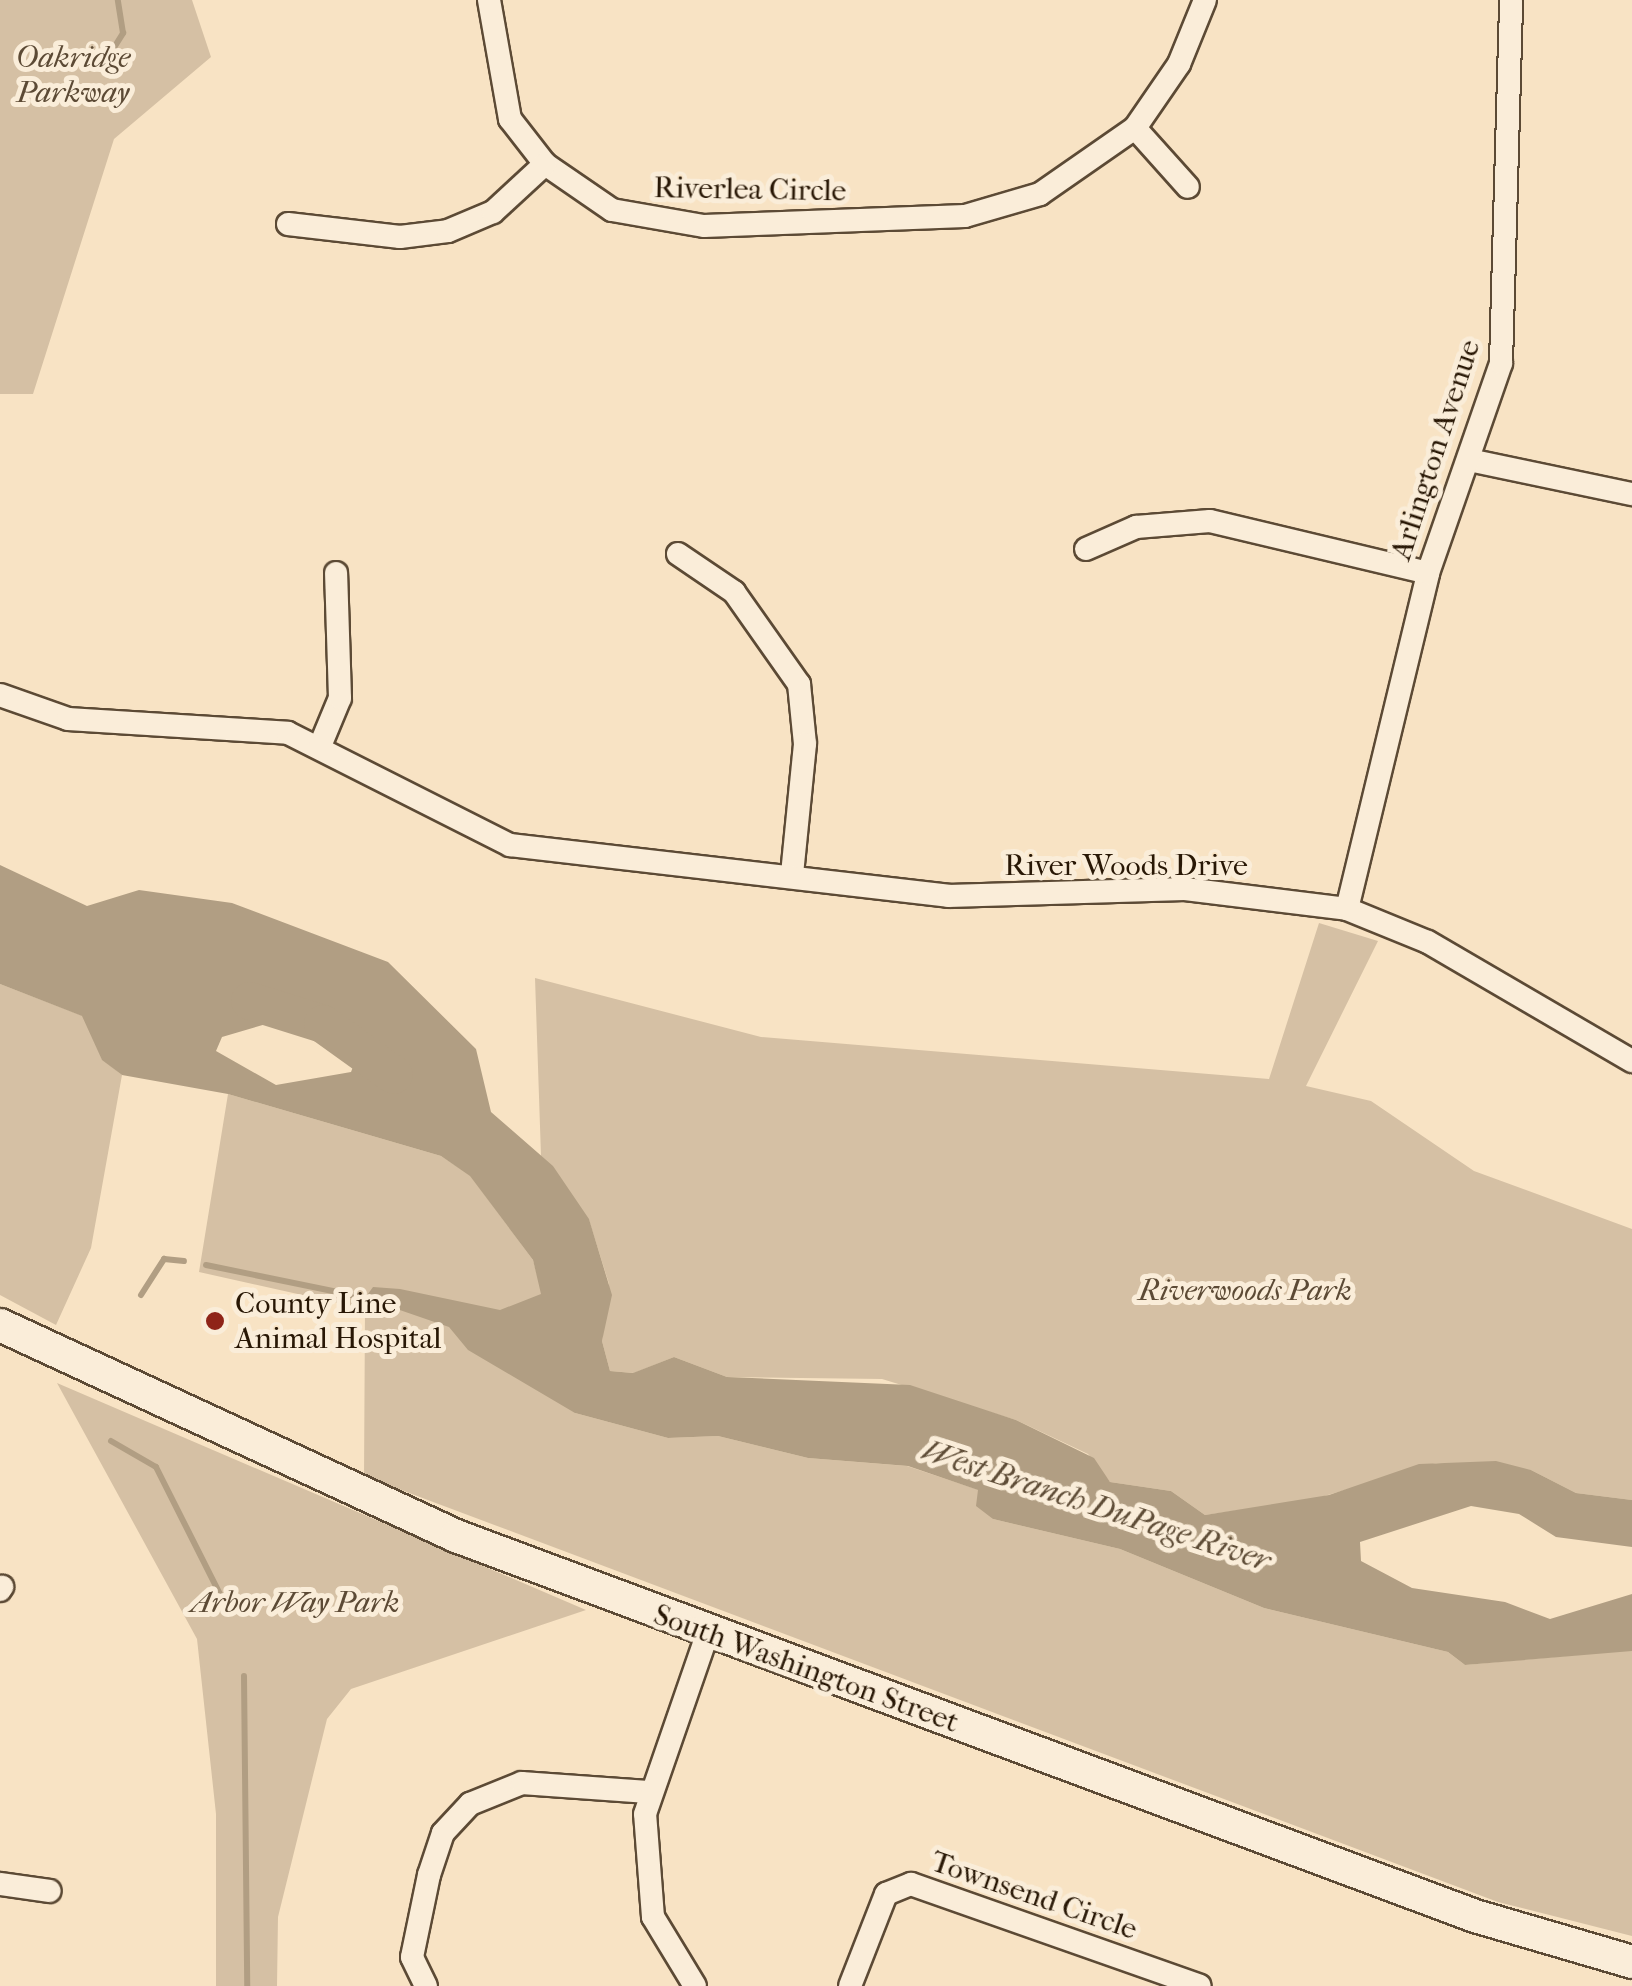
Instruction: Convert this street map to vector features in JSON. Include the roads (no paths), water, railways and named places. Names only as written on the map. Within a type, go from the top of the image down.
[{"type":"main road","name":"South Washington Street","points":[[0,1325],[372,1500],[708,1632],[1476,1916],[1632,1962]]},
{"type":"street","name":"Riverlea Circle","points":[[488,0],[510,119],[546,164],[590,200],[670,224],[916,220],[1040,194],[1131,131]]},
{"type":"street","points":[[1188,187],[1131,131],[1179,64],[1204,0]]},
{"type":"street","name":"Arlington Avenue","points":[[1347,909],[1428,574],[1469,460],[1506,324],[1510,0]]},
{"type":"street","points":[[288,224],[400,237],[448,231],[493,212],[546,164]]},
{"type":"street","points":[[1469,460],[1632,494]]},
{"type":"street","points":[[1086,549],[1136,527],[1210,521],[1428,574]]},
{"type":"street","points":[[678,554],[734,592],[799,684],[805,744],[792,875]]},
{"type":"street","points":[[320,746],[340,698],[336,574]]},
{"type":"street","name":"River Woods Drive","points":[[0,695],[68,720],[253,725],[320,746],[481,837],[583,854],[792,875],[948,896],[1202,890],[1347,909],[1428,942],[1632,1061]]},
{"type":"street","points":[[695,1986],[653,1916],[648,1792],[708,1632]]},
{"type":"street","points":[[426,1986],[412,1958],[428,1875],[443,1833],[470,1804],[522,1783],[648,1792]]},
{"type":"street","points":[[0,1884],[50,1891]]},
{"type":"street","name":"Townsend Circle","points":[[850,1986],[886,1894],[911,1884],[1200,1986]]},
{"type":"water","points":[[0,865],[87,906],[139,890],[232,903],[388,962],[476,1049],[491,1112],[553,1166],[589,1219],[612,1295],[602,1341],[610,1371],[633,1373],[674,1357],[727,1377],[910,1385],[1016,1420],[1094,1458],[1110,1482],[1171,1491],[1205,1515],[1329,1495],[1419,1464],[1496,1461],[1531,1470],[1576,1493],[1632,1500],[1632,1547],[1556,1537],[1519,1514],[1471,1506],[1360,1542],[1361,1561],[1412,1588],[1505,1602],[1550,1619],[1632,1594],[1632,1651],[1465,1665],[1448,1652],[1264,1608],[1120,1549],[993,1519],[976,1506],[978,1490],[908,1466],[808,1458],[718,1436],[668,1438],[575,1413],[468,1350],[449,1327],[365,1298],[373,1287],[400,1289],[500,1310],[541,1294],[533,1260],[470,1176],[441,1156],[228,1094],[122,1075],[102,1060],[82,1016],[0,984]],"holes":[[[297,1015],[344,1035],[358,1054],[351,1072],[276,1085],[216,1051],[222,1037]]]},
{"type":"waterway","points":[[110,54],[123,33],[118,0]]},
{"type":"waterway","name":"West Branch DuPage River","points":[[250,1001],[323,1024],[394,1075]]},
{"type":"waterway","points":[[141,1295],[164,1259],[184,1261]]},
{"type":"waterway","points":[[206,1265],[371,1299]]},
{"type":"waterway","points":[[111,1441],[156,1467],[221,1596]]},
{"type":"waterway","points":[[244,1676],[247,1986]]},
{"type":"place","name":"County Line Animal Hospital","points":[[215,1321]]},
{"type":"park label","name":"Oakridge Parkway","points":[[73,75]]},
{"type":"park label","name":"Riverwoods Park","points":[[1245,1291]]},
{"type":"park label","name":"Arbor Way Park","points":[[295,1603]]}]
